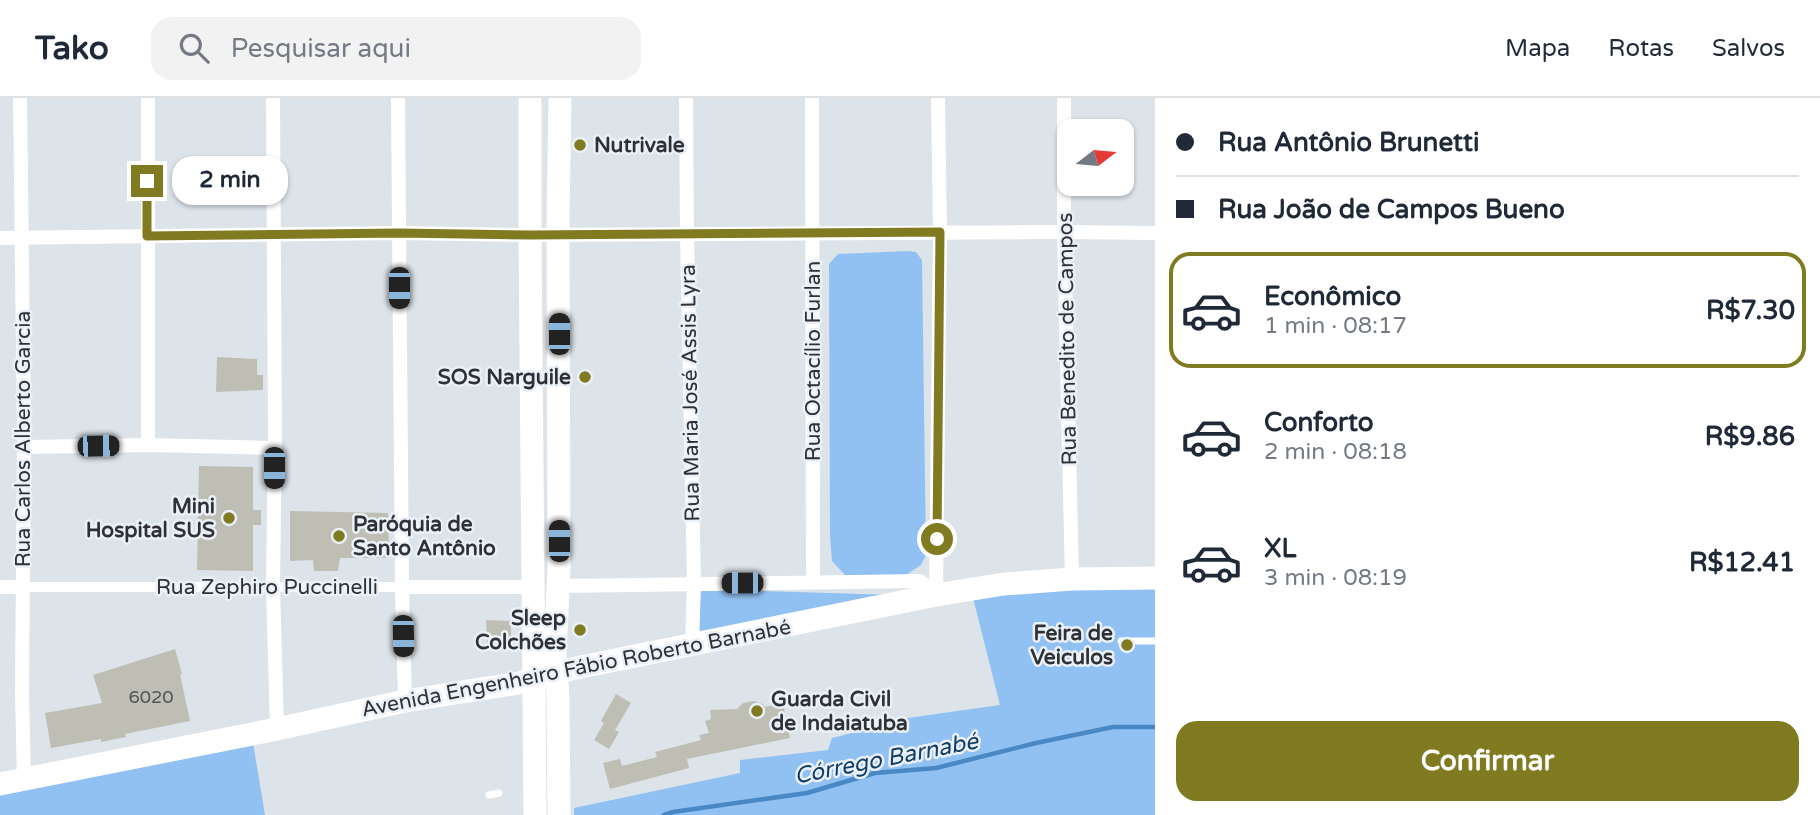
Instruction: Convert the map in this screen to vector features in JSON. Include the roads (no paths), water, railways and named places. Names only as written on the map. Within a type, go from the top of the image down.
[{"type":"main road","points":[[530,98],[534,587],[545,676],[558,698],[559,815]]},
{"type":"main road","points":[[535,815],[545,676],[558,586],[560,98]]},
{"type":"main road","name":"Avenida Engenheiro Fábio Roberto Barnabé","points":[[0,784],[405,701],[519,683],[936,595],[1004,584],[1072,579],[1155,578]]},
{"type":"street","name":"Rua Carlos Alberto Garcia","points":[[20,98],[24,779]]},
{"type":"street","points":[[148,98],[148,445]]},
{"type":"street","points":[[273,98],[273,586],[277,729]]},
{"type":"street","points":[[398,98],[405,701]]},
{"type":"street","name":"Rua Maria José Assis Lyra","points":[[686,98],[694,583],[692,646]]},
{"type":"street","name":"Rua Octacílio Furlan","points":[[812,98],[813,582]]},
{"type":"street","points":[[936,595],[940,232],[938,98]]},
{"type":"street","name":"Rua Benedito de Campos","points":[[1064,98],[1072,579]]},
{"type":"street","points":[[0,238],[399,233],[1155,233]]},
{"type":"street","points":[[24,447],[148,445],[275,448]]},
{"type":"street","points":[[558,586],[920,581],[936,595]]},
{"type":"street","name":"Rua Zephiro Puccinelli","points":[[0,587],[534,587]]},
{"type":"lane","points":[[1121,641],[1155,641]]},
{"type":"lane","points":[[489,795],[499,793]]},
{"type":"waterway","name":"Córrego Barnabé","points":[[664,815],[807,793],[875,773],[936,768],[1113,727],[1155,727]]},
{"type":"place","name":"Nutrivale","points":[[580,145]]},
{"type":"place","name":"SOS Narguile","points":[[585,377]]},
{"type":"place","name":"Mini Hospital SUS","points":[[229,518]]},
{"type":"place","name":"Paróquia de Santo Antônio","points":[[339,536]]},
{"type":"place","name":"Sleep Colchões","points":[[580,630]]},
{"type":"place","name":"Feira de Veiculos","points":[[1127,645]]},
{"type":"place","name":"Guarda Civil de Indaiatuba","points":[[757,711]]}]
